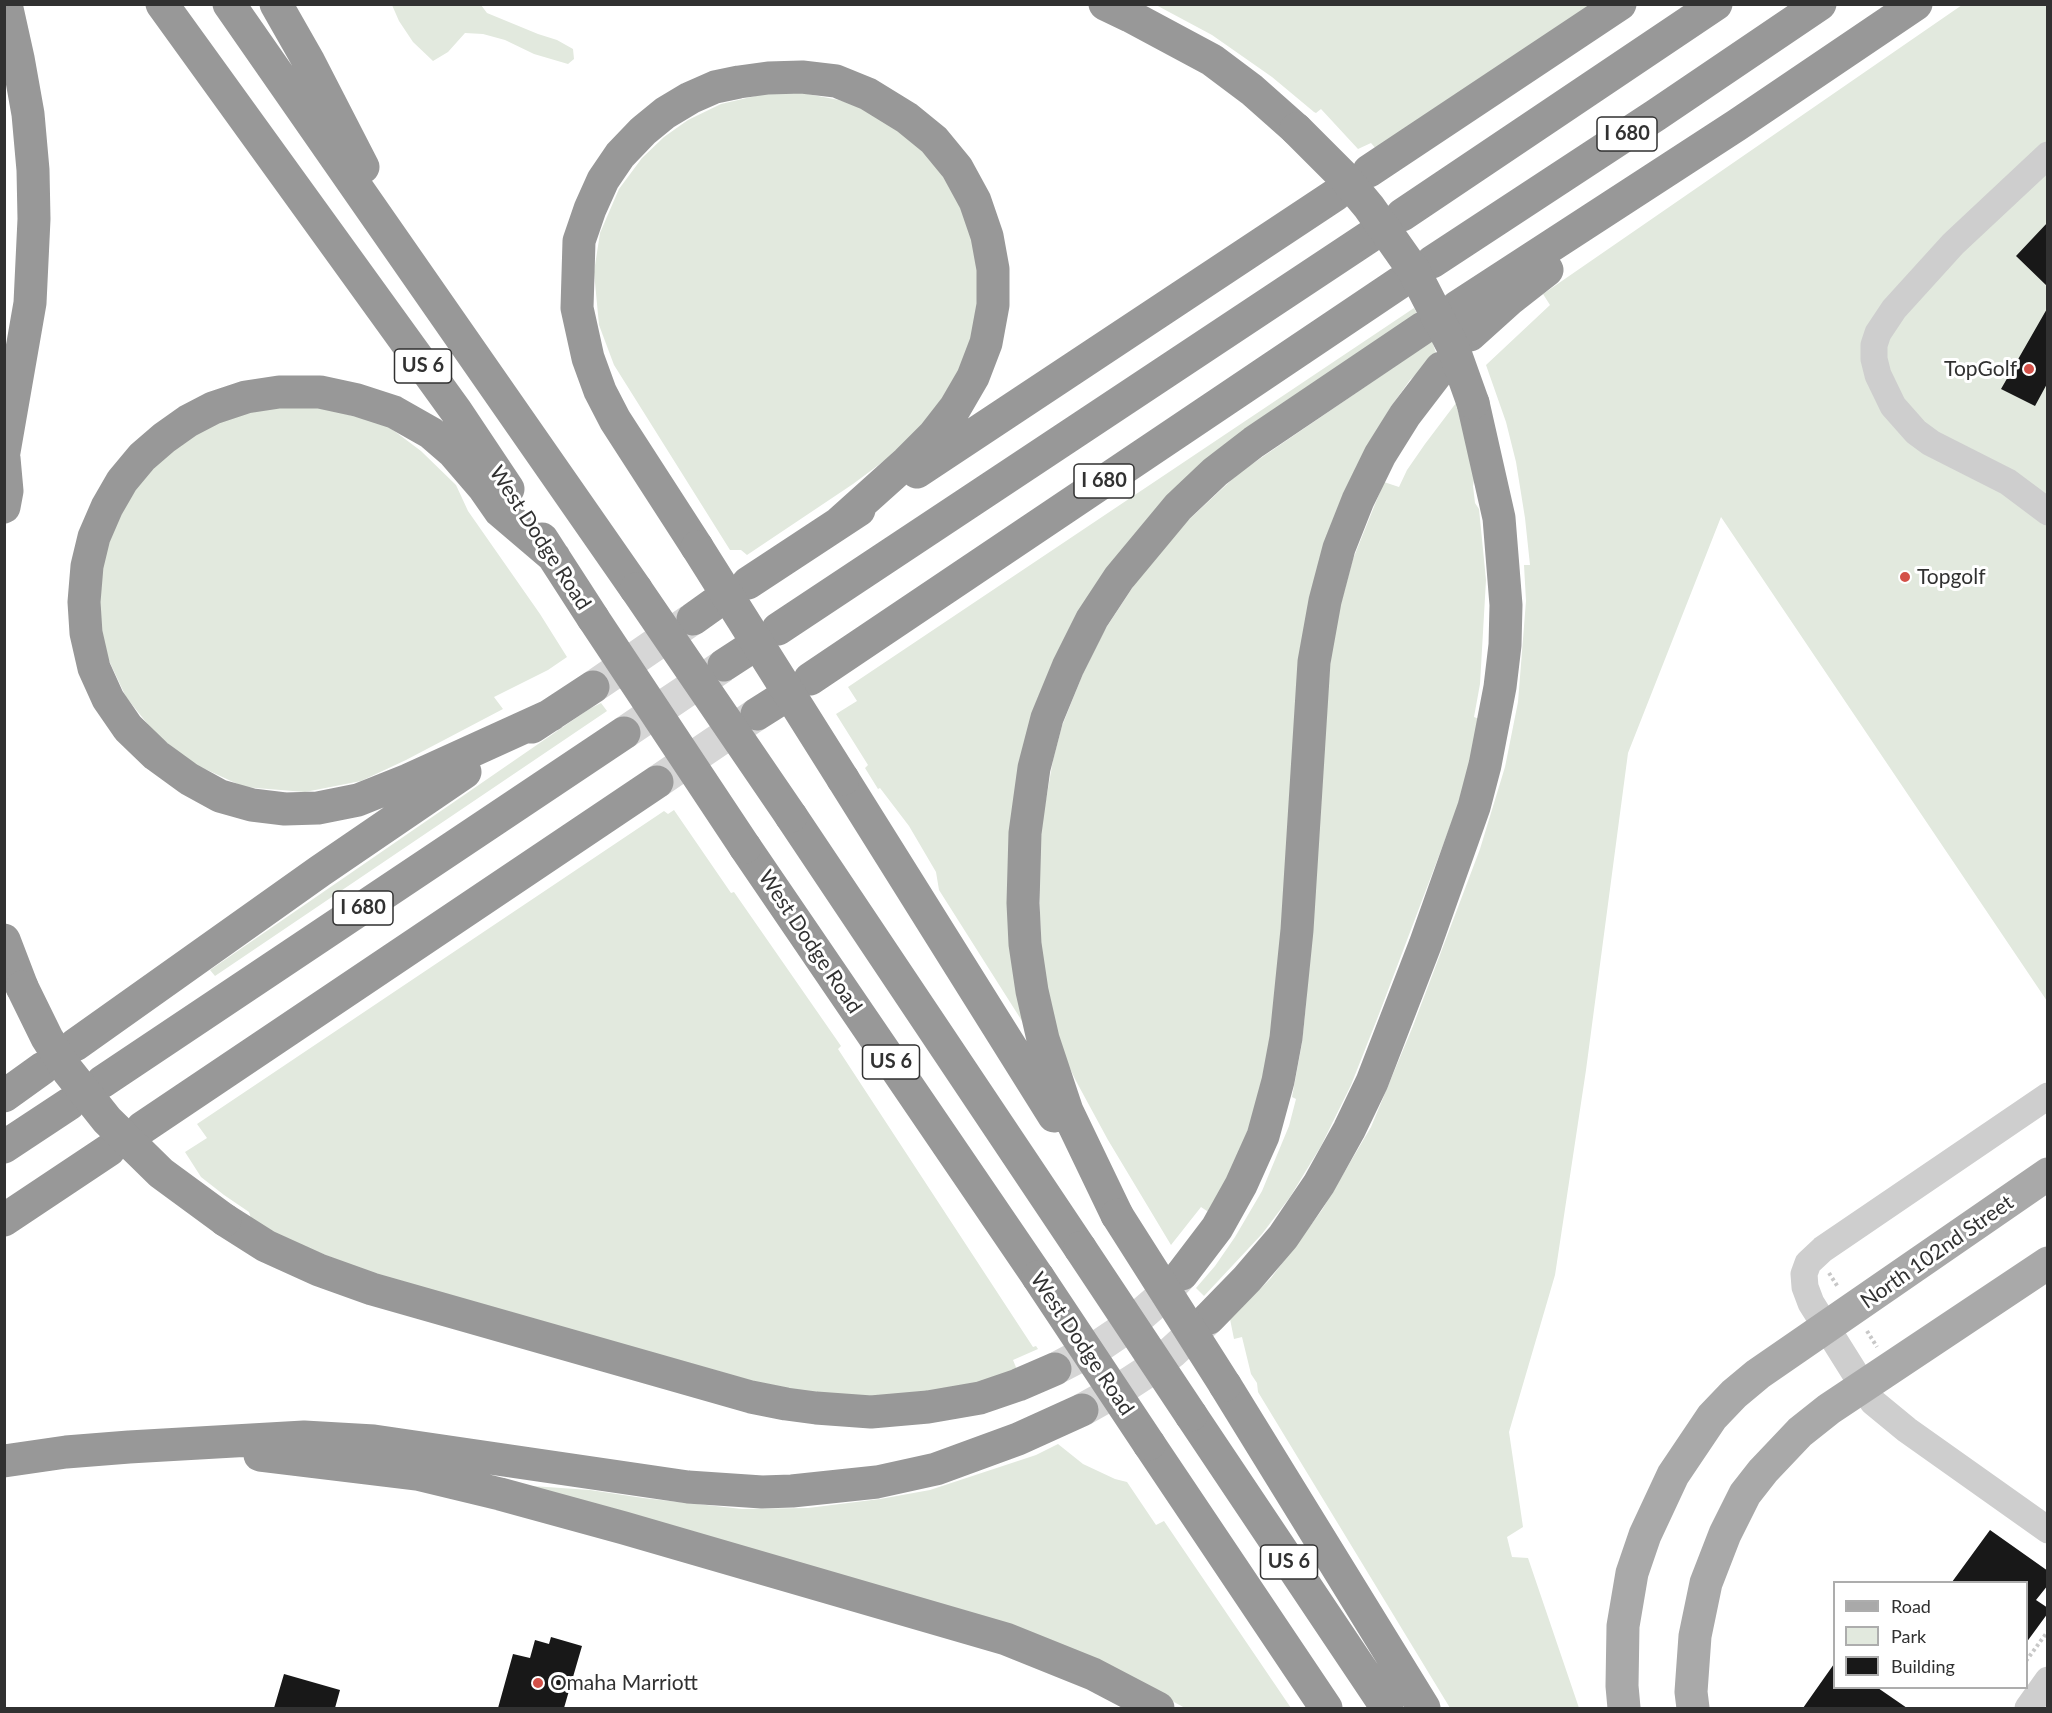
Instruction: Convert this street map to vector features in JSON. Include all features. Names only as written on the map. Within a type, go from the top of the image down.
[{"type":"highway","points":[[4,452],[30,303],[34,219],[28,114],[6,4]]},
{"type":"highway","name":"US 6","points":[[162,4],[288,178]]},
{"type":"highway","points":[[189,4],[252,98],[288,178]]},
{"type":"highway","points":[[229,4],[407,258]]},
{"type":"highway","name":"US 6","points":[[276,4],[351,143],[407,258],[791,816],[1387,1708]]},
{"type":"highway","points":[[1105,4],[1130,15],[1212,60],[1252,90],[1296,129],[1344,177],[1369,207],[1414,271],[1453,347],[1473,403],[1499,518],[1506,605],[1505,645],[1500,687],[1485,765],[1474,807],[1404,1001],[1372,1082],[1319,1184],[1283,1237],[1247,1280],[1209,1318]]},
{"type":"highway","points":[[1369,171],[1620,4]]},
{"type":"highway","name":"I 680","points":[[1402,215],[1716,4]]},
{"type":"highway","name":"I 680","points":[[1432,262],[1656,116],[1820,4]]},
{"type":"highway","points":[[1463,321],[1510,299],[1737,125],[1916,4]]},
{"type":"highway","points":[[839,523],[934,435],[955,408],[974,377],[986,343],[993,305],[993,269],[987,236],[975,201],[957,168],[934,141],[907,117],[868,94],[836,81],[802,77],[768,78],[715,87],[665,113],[643,131],[620,155],[603,180],[590,209],[579,242],[577,308],[588,358],[600,391],[615,420],[1225,1385],[1424,1708]]},
{"type":"highway","name":"West Dodge Road","points":[[288,178],[456,411],[745,847],[1038,1277],[1326,1708]]},
{"type":"highway","points":[[748,583],[1335,195]]},
{"type":"highway","name":"I 680","points":[[778,629],[1369,237]]},
{"type":"highway","name":"I 680","points":[[810,679],[1399,284]]},
{"type":"highway","points":[[1118,1215],[1067,1111],[1043,1039],[1032,991],[1025,944],[1023,903],[1026,833],[1034,768],[1047,718],[1068,667],[1092,619],[1119,578],[1178,507],[1215,472],[1254,442],[1424,328]]},
{"type":"highway","points":[[1182,1274],[1216,1228],[1241,1185],[1263,1136],[1278,1081],[1286,1038],[1297,930],[1314,662],[1325,601],[1336,559],[1358,500],[1380,455],[1405,415],[1441,368]]},
{"type":"highway","points":[[551,715],[408,780],[358,800],[318,808],[285,809],[252,805],[220,796],[189,779],[156,755],[128,728],[108,699],[94,668],[86,633],[84,602],[87,566],[94,537],[117,490],[142,457],[188,421],[213,408],[246,397],[279,392],[320,392],[357,400],[394,412],[431,433],[453,452],[484,488],[500,511],[554,557]]},
{"type":"highway","points":[[4,458],[7,491],[4,507]]},
{"type":"highway","points":[[75,1045],[367,838],[592,687]]},
{"type":"highway","name":"I 680","points":[[102,1082],[624,733]]},
{"type":"highway","name":"I 680","points":[[142,1128],[657,782]]},
{"type":"highway","points":[[4,940],[22,987],[47,1038],[68,1071],[107,1120],[161,1173],[225,1220],[266,1246],[319,1270],[372,1289],[751,1397],[786,1404],[862,1412],[919,1409],[980,1398],[1055,1369]]},
{"type":"highway","points":[[4,1096],[43,1068]]},
{"type":"highway","points":[[4,1147],[69,1104]]},
{"type":"highway","points":[[4,1220],[109,1150]]},
{"type":"highway","points":[[4,1461],[66,1452],[304,1437],[374,1441],[688,1487],[742,1491],[792,1491],[849,1486],[936,1469],[1018,1440],[1082,1410]]},
{"type":"highway","points":[[165,1445],[417,1474],[500,1494],[1006,1639],[1093,1674],[1158,1708]]},
{"type":"main road","name":"North 102nd Street","points":[[1624,1708],[1623,1626],[1632,1574],[1645,1535],[1673,1475],[1712,1417],[1734,1394],[1778,1360],[2048,1174]]},
{"type":"main road","points":[[1693,1708],[1691,1692],[1695,1636],[1706,1583],[1725,1534],[1745,1494],[1776,1456],[1800,1432],[1829,1409],[2048,1263]]},
{"type":"street","points":[[2048,155],[1966,231],[1907,293],[1878,333],[1874,345],[1874,359],[1878,375],[1893,406],[1916,432],[1931,443],[2008,482],[2048,512]]},
{"type":"street","points":[[2048,1096],[1823,1249],[1808,1263],[1804,1274],[1805,1287],[1811,1303],[1862,1387],[1884,1413],[2048,1530]]},
{"type":"street","points":[[2028,1708],[2048,1680]]},
{"type":"path","points":[[1824,1267],[1841,1291]]},
{"type":"path","points":[[1867,1330],[1880,1351]]},
{"type":"path","points":[[2028,1658],[2048,1631]]},
{"type":"green space","points":[[392,5],[481,5],[487,13],[557,40],[573,49],[574,59],[568,64],[534,54],[505,40],[483,34],[465,33],[448,52],[433,61],[413,42],[399,21]]},
{"type":"green space","points":[[1156,5],[1594,5],[1377,150],[1371,143],[1358,149],[1321,109],[1314,112],[1272,77],[1212,35]]},
{"type":"green space","points":[[1962,5],[2047,5],[2047,1001],[1721,517],[1628,753],[1586,1070],[1555,1275],[1509,1432],[1523,1527],[1507,1537],[1512,1557],[1528,1558],[1579,1708],[1450,1708],[1258,1392],[1242,1337],[1234,1339],[1230,1319],[1271,1278],[1322,1210],[1371,1127],[1413,1026],[1480,849],[1505,767],[1518,702],[1526,601],[1524,565],[1530,565],[1516,462],[1506,422],[1486,365],[1550,305],[1543,294]]},
{"type":"green space","points":[[797,92],[839,100],[872,110],[938,162],[974,227],[983,308],[961,382],[916,437],[853,484],[747,555],[741,550],[730,550],[614,365],[599,325],[594,272],[600,233],[619,189],[642,158],[664,137],[688,120],[721,104],[764,94]]},
{"type":"green space","points":[[1414,308],[1421,321],[1244,441],[1046,686],[1026,1021],[1022,1021],[939,890],[936,872],[909,826],[880,788],[878,789],[865,768],[868,765],[836,714],[857,701],[848,687]]},
{"type":"green space","points":[[1432,341],[1437,356],[1410,380],[1390,408],[1356,467],[1278,1048],[1216,1217],[1201,1207],[1171,1245],[1108,1140],[1076,1081],[1065,1058],[1049,1002],[1041,950],[1038,846],[1053,760],[1062,726],[1082,676],[1104,631],[1146,567],[1181,527],[1239,473]]},
{"type":"green space","points":[[294,401],[385,424],[421,451],[456,485],[468,511],[567,657],[548,670],[494,697],[503,709],[406,760],[361,781],[305,792],[244,787],[192,763],[154,732],[126,697],[105,652],[98,605],[102,562],[122,503],[166,449],[206,421]]},
{"type":"green space","points":[[1456,403],[1475,474],[1473,486],[1475,503],[1479,509],[1486,580],[1480,684],[1474,717],[1479,719],[1469,770],[1457,808],[1379,1014],[1351,1085],[1321,1146],[1290,1197],[1262,1234],[1204,1296],[1196,1288],[1235,1237],[1262,1191],[1289,1126],[1296,1099],[1292,1097],[1302,1043],[1306,1004],[1325,710],[1334,629],[1353,559],[1384,482],[1399,487],[1407,470]]},
{"type":"green space","points":[[601,703],[607,711],[215,976],[210,970],[589,709]]},
{"type":"green space","points":[[674,810],[841,1046],[838,1049],[1033,1347],[1036,1346],[1038,1349],[1013,1360],[1020,1377],[971,1392],[798,1399],[360,1269],[283,1238],[252,1221],[249,1212],[201,1177],[185,1152],[207,1138],[197,1124],[664,811],[668,814]]},
{"type":"green space","points":[[1058,1444],[1083,1464],[1127,1482],[1156,1525],[1164,1521],[1291,1708],[1185,1708],[1113,1669],[532,1486],[590,1490],[742,1509],[808,1508],[930,1490],[1036,1455]]},
{"type":"building","points":[[2048,222],[2048,287],[2016,256]]},
{"type":"building","name":"TopGolf","points":[[2048,307],[2048,382],[2035,406],[2001,389]]},
{"type":"building","points":[[1990,1530],[2048,1571],[2048,1585],[2036,1600],[2048,1608],[2048,1613],[2028,1640],[2028,1581],[1953,1581]]},
{"type":"building","name":"Omaha Marriott","points":[[551,1637],[582,1646],[564,1708],[498,1708],[513,1654],[530,1658],[535,1640],[549,1644]]},
{"type":"building","points":[[1833,1665],[1833,1689],[1879,1689],[1907,1708],[1803,1708]]},
{"type":"building","points":[[284,1674],[340,1690],[335,1708],[274,1708]]},
{"type":"tunnel","points":[[593,687],[691,620]]},
{"type":"tunnel","points":[[624,733],[723,666]]},
{"type":"tunnel","points":[[657,782],[757,714]]},
{"type":"tunnel","points":[[1055,1369],[1099,1346],[1127,1327],[1158,1300],[1182,1274]]},
{"type":"tunnel","points":[[1082,1410],[1148,1371],[1209,1318]]},
{"type":"place","name":"TopGolf","points":[[2029,369]]},
{"type":"place","name":"Topgolf","points":[[1905,577]]},
{"type":"place","name":"Omaha Marriott","points":[[538,1683]]}]
